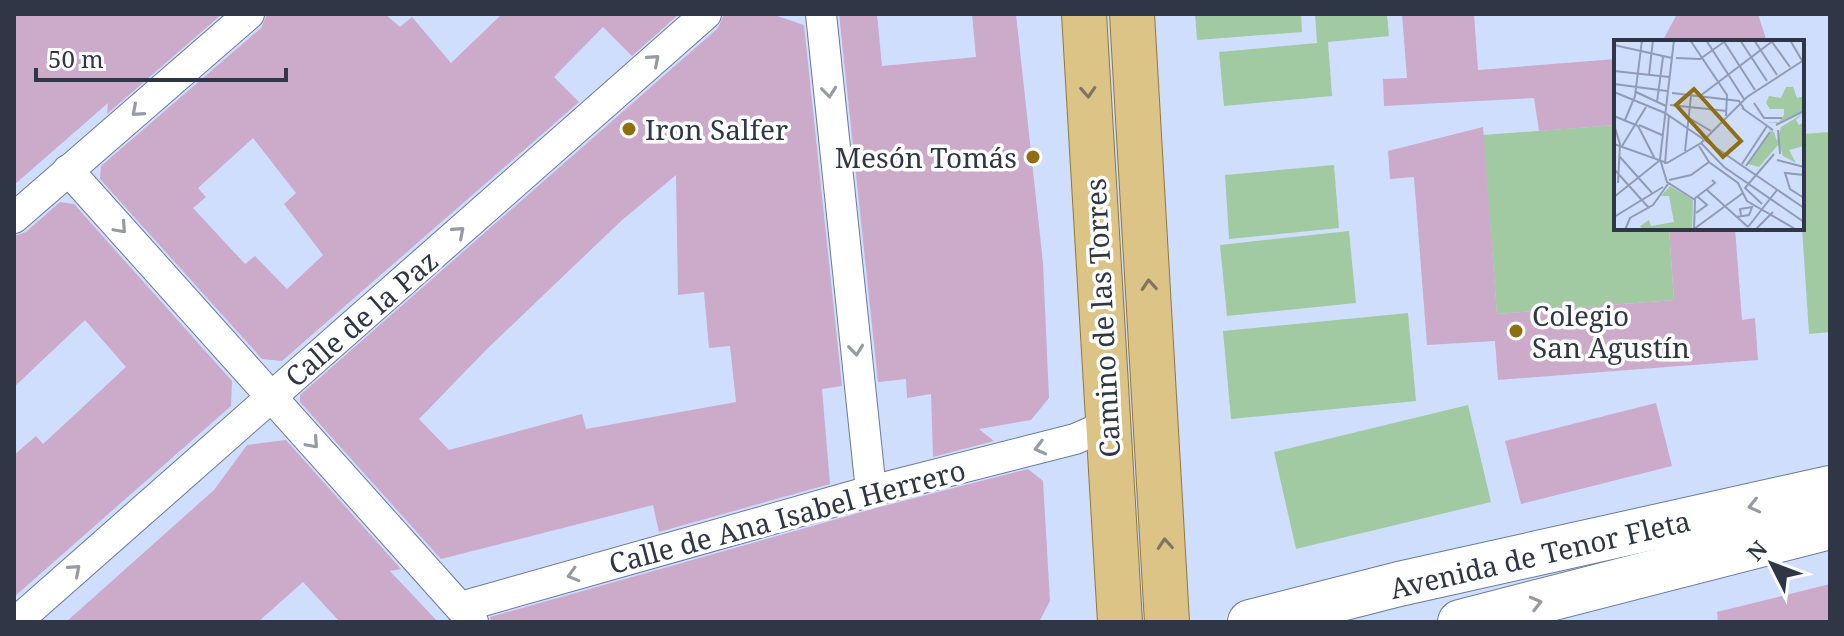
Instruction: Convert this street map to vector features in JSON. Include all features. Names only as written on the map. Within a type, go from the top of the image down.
[{"type":"main road","name":"Camino de las Torres","points":[[1084,14],[1120,622]]},
{"type":"main road","name":"Camino de las Torres","points":[[1132,14],[1167,622]]},
{"type":"main road","name":"Avenida de Tenor Fleta","points":[[1250,622],[1399,584],[1830,488]]},
{"type":"main road","name":"Avenida de Tenor Fleta","points":[[1460,622],[1830,527]]},
{"type":"street","name":"Calle de la Paz","points":[[16,622],[706,14]]},
{"type":"street","points":[[821,14],[871,491]]},
{"type":"street","points":[[14,218],[242,17]]},
{"type":"street","points":[[68,170],[467,615]]},
{"type":"street","name":"Calle de Ana Isabel Herrero","points":[[467,615],[871,491],[1075,439],[1096,430],[1108,416]]},
{"type":"green space","points":[[1195,14],[1301,14],[1302,32],[1197,40]]},
{"type":"green space","points":[[1315,14],[1387,14],[1389,36],[1328,42],[1332,96],[1224,106],[1219,52],[1317,43]]},
{"type":"green space","points":[[1614,125],[1614,230],[1669,230],[1674,300],[1497,314],[1483,135]]},
{"type":"green space","points":[[1830,132],[1830,332],[1809,334],[1802,230],[1804,134]]},
{"type":"green space","points":[[1334,165],[1339,228],[1229,239],[1225,175]]},
{"type":"green space","points":[[1349,231],[1356,303],[1227,316],[1220,245]]},
{"type":"green space","points":[[1408,313],[1416,401],[1231,419],[1223,331]]},
{"type":"green space","points":[[1468,405],[1491,502],[1296,549],[1274,452]]},
{"type":"building","points":[[14,14],[222,14],[107,114],[108,103],[14,185]]},
{"type":"building","points":[[267,14],[385,14],[400,27],[412,17],[451,63],[502,14],[679,14],[632,56],[603,27],[554,77],[579,102],[282,361],[262,359],[100,179],[101,166],[261,28]],"holes":[[[253,138],[296,193],[284,204],[323,255],[287,289],[255,256],[245,264],[193,208],[206,197],[198,188]]]},
{"type":"building","points":[[724,14],[771,14],[804,25],[842,386],[822,389],[830,484],[659,532],[653,505],[441,559],[300,402],[300,395],[718,28]],"holes":[[[676,175],[678,295],[704,292],[709,348],[730,346],[736,402],[586,429],[582,414],[449,450],[419,419],[621,221]]]},
{"type":"building","points":[[839,14],[877,14],[882,66],[976,57],[972,14],[1016,14],[1043,263],[1049,398],[1031,420],[979,429],[994,441],[933,457],[931,394],[907,398],[906,379],[878,382]]},
{"type":"building","points":[[1402,14],[1474,14],[1478,70],[1614,59],[1614,125],[1539,131],[1534,98],[1384,106],[1383,79],[1407,78]]},
{"type":"building","points":[[1677,14],[1758,14],[1766,40],[1663,40]]},
{"type":"building","points":[[1483,127],[1497,314],[1674,300],[1669,230],[1735,230],[1742,320],[1755,318],[1758,360],[1498,380],[1495,341],[1427,345],[1414,177],[1390,179],[1388,151]]},
{"type":"building","points":[[60,202],[74,204],[232,381],[231,406],[14,597],[14,455],[36,436],[43,444],[126,367],[85,320],[14,387],[14,236],[26,232]]},
{"type":"building","points":[[1656,403],[1672,466],[1521,504],[1505,441]]},
{"type":"building","points":[[286,440],[401,569],[390,571],[438,622],[340,622],[303,582],[258,622],[66,622],[214,490],[247,445]]},
{"type":"building","points":[[1028,469],[1043,481],[1050,601],[1039,622],[491,622],[490,617],[876,508]]},
{"type":"building","points":[[1830,584],[1830,622],[1718,622],[1717,612]]},
{"type":"place","name":"Iron Salfer","points":[[629,129]]},
{"type":"place","name":"Mesón Tomás","points":[[1033,157]]},
{"type":"place","name":"Colegio San Agustín","points":[[1516,331]]}]
